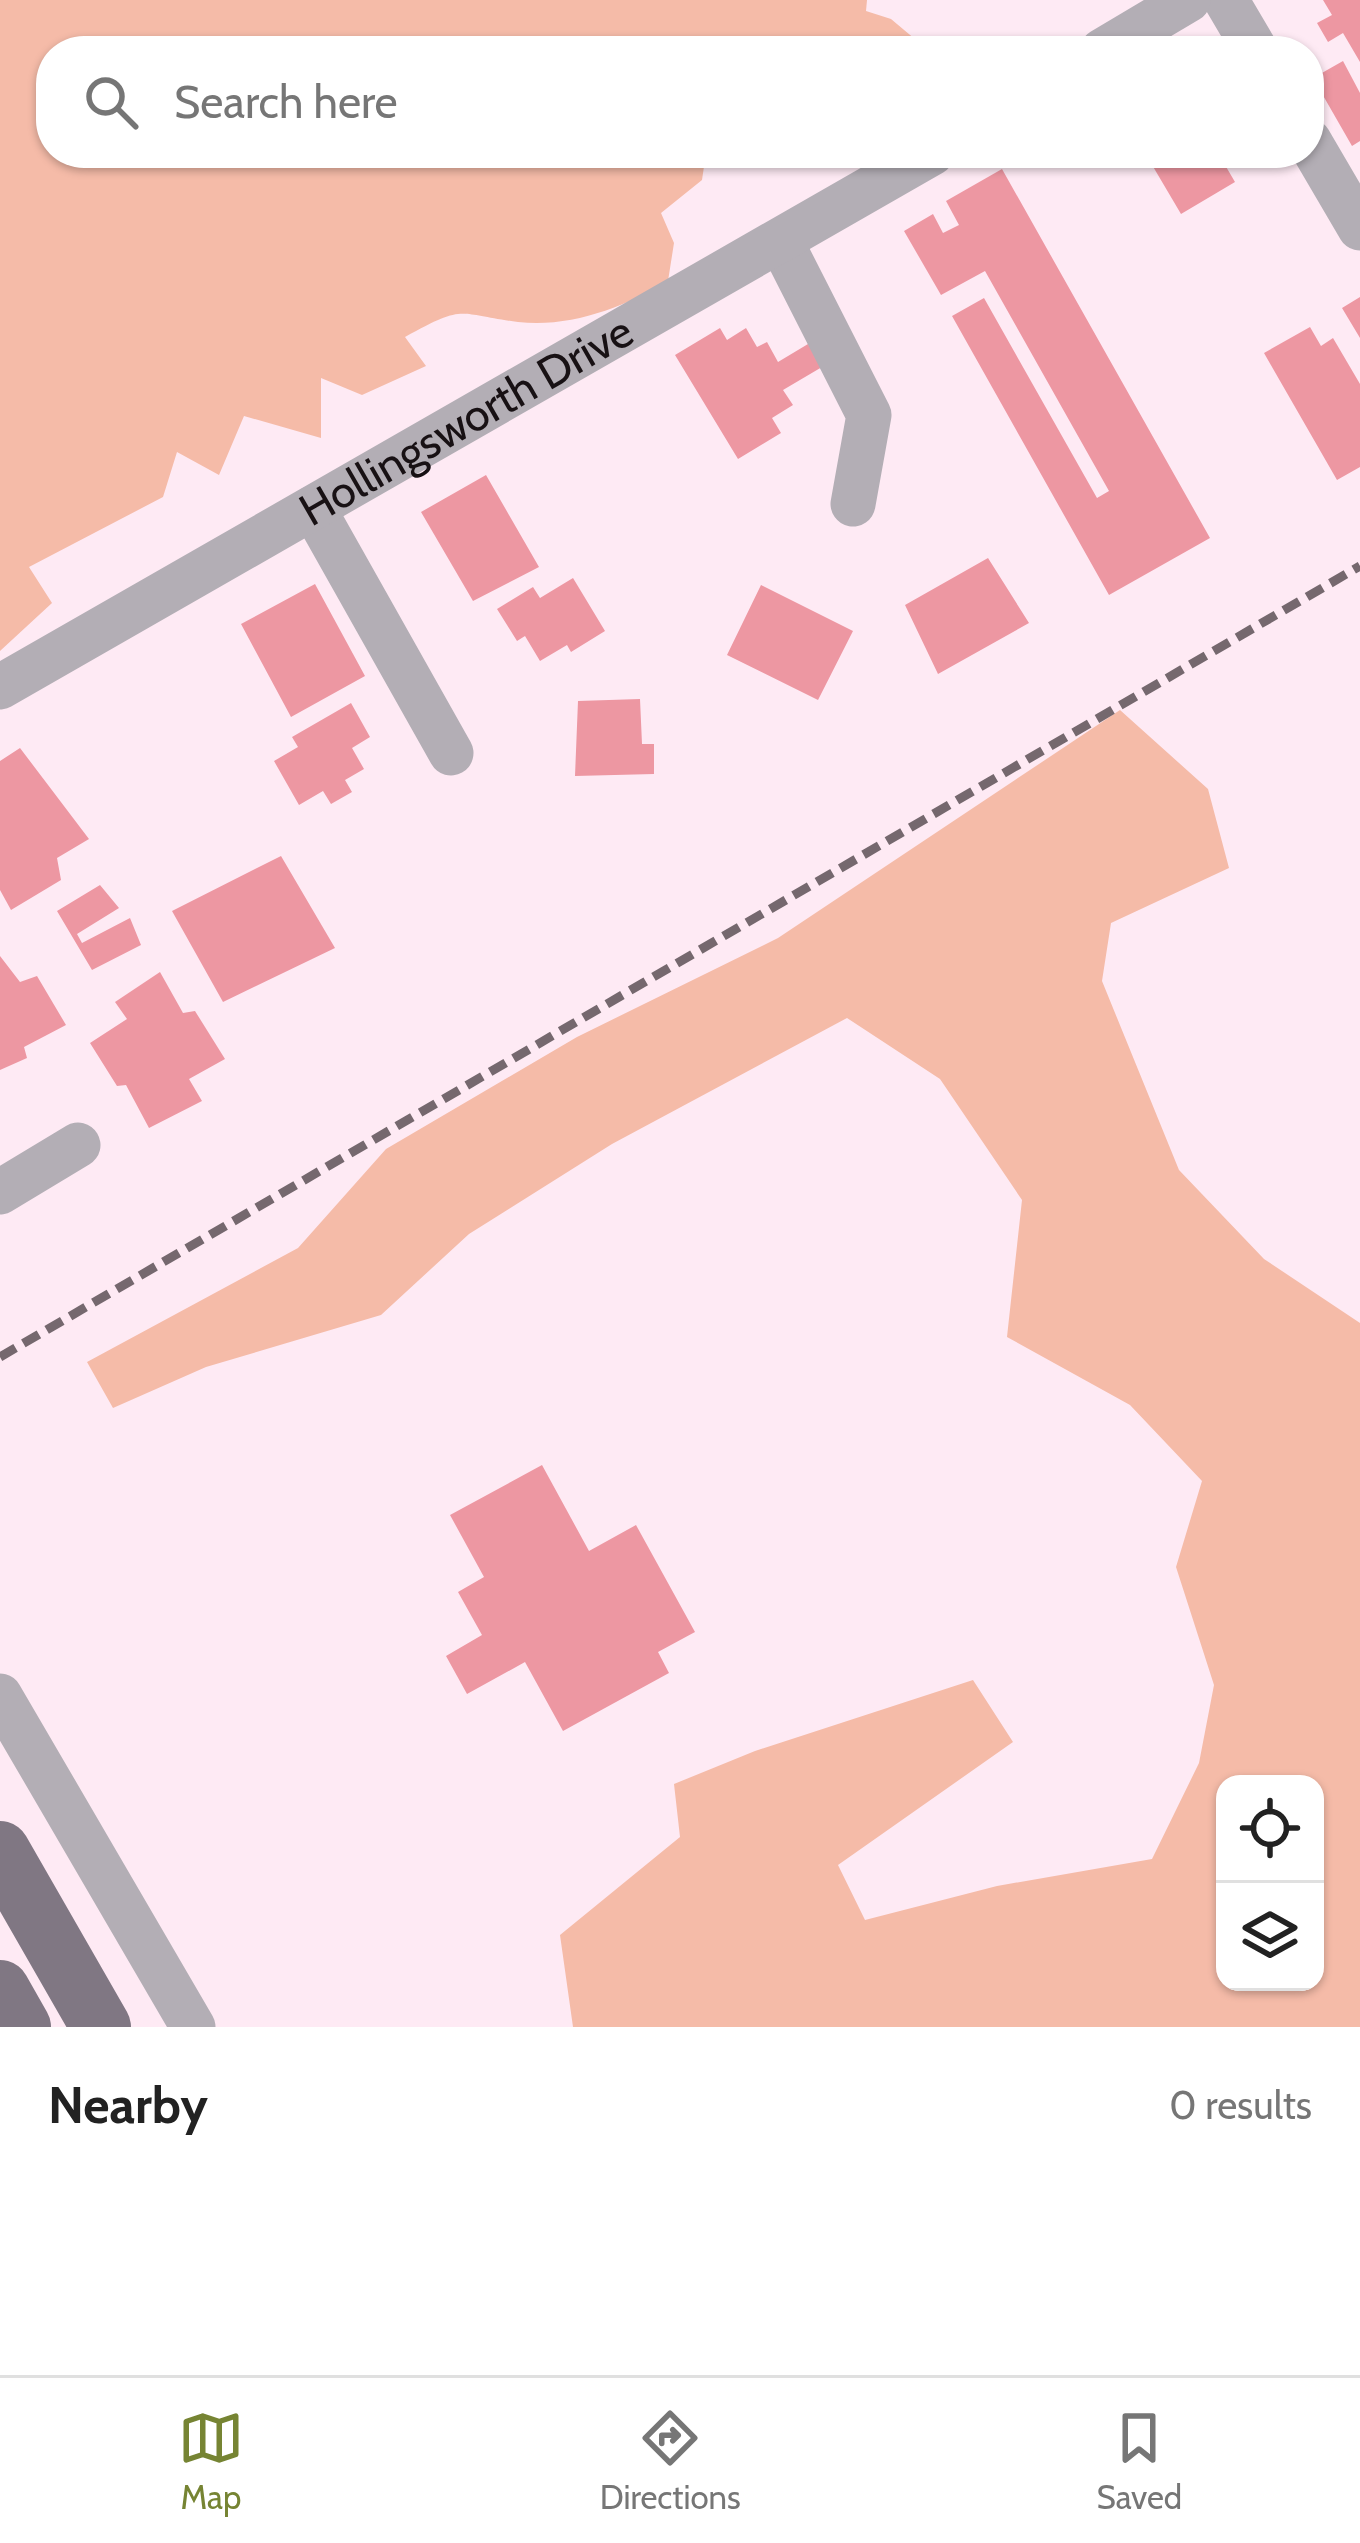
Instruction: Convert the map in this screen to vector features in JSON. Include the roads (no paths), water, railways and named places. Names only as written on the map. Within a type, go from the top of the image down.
[{"type":"main road","points":[[0,1851],[101,2027]]},
{"type":"main road","points":[[0,1990],[21,2027]]},
{"type":"street","points":[[1127,36],[1188,0]]},
{"type":"street","points":[[1226,0],[1247,36]]},
{"type":"street","points":[[1324,167],[1360,228]]},
{"type":"street","name":"Hollingsworth Drive","points":[[0,688],[782,244],[907,168]]},
{"type":"street","points":[[782,244],[869,415],[853,504]]},
{"type":"street","points":[[313,508],[451,753]]},
{"type":"street","points":[[0,1192],[78,1145]]},
{"type":"street","points":[[0,1696],[193,2027]]},
{"type":"railway","points":[[0,1357],[1360,566]]}]
